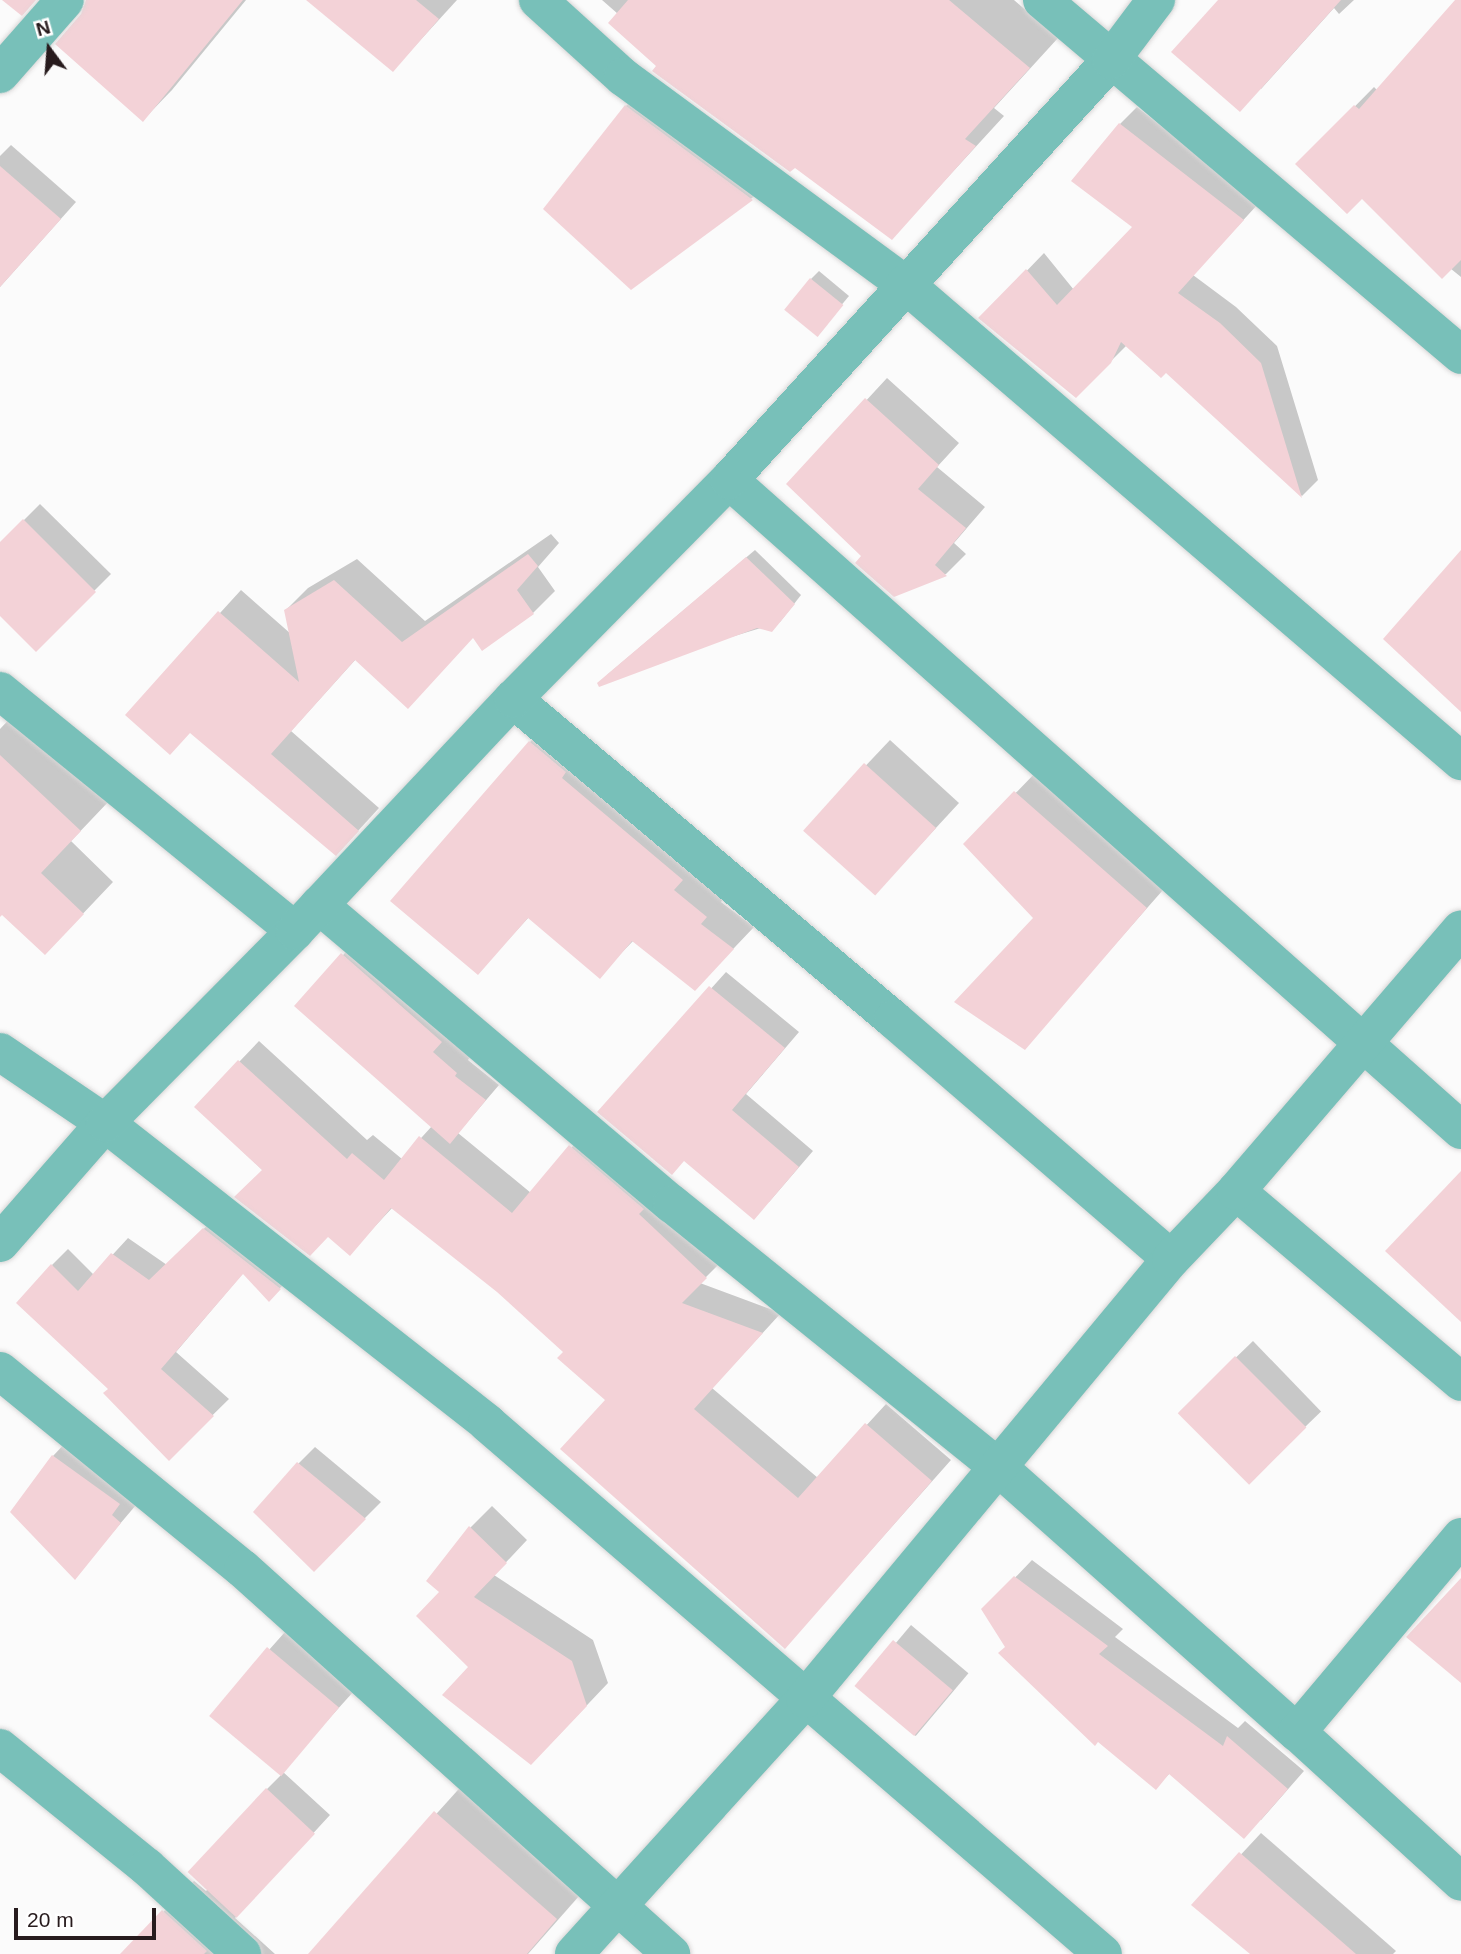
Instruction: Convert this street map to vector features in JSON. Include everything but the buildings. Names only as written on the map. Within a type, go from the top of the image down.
[{"type":"street","points":[[0,74],[65,0]]},
{"type":"street","points":[[538,0],[623,76],[905,284],[1461,761]]},
{"type":"street","points":[[1042,0],[1461,355]]},
{"type":"street","points":[[0,1243],[105,1123],[307,918],[513,699],[729,480],[1111,61],[1156,0]]},
{"type":"street","points":[[729,480],[1461,1130]]},
{"type":"street","points":[[0,691],[307,918],[672,1204],[998,1467],[1297,1731],[1461,1882]]},
{"type":"street","points":[[513,699],[893,1018],[1171,1259]]},
{"type":"street","points":[[574,1954],[805,1699],[1171,1259],[1236,1191],[1360,1043],[1461,929]]},
{"type":"street","points":[[0,1052],[105,1123],[487,1423],[1103,1954]]},
{"type":"street","points":[[1236,1191],[1461,1382]]},
{"type":"street","points":[[0,1371],[243,1569],[671,1954]]},
{"type":"street","points":[[1297,1731],[1461,1537]]},
{"type":"street","points":[[0,1748],[147,1867],[242,1954]]}]
